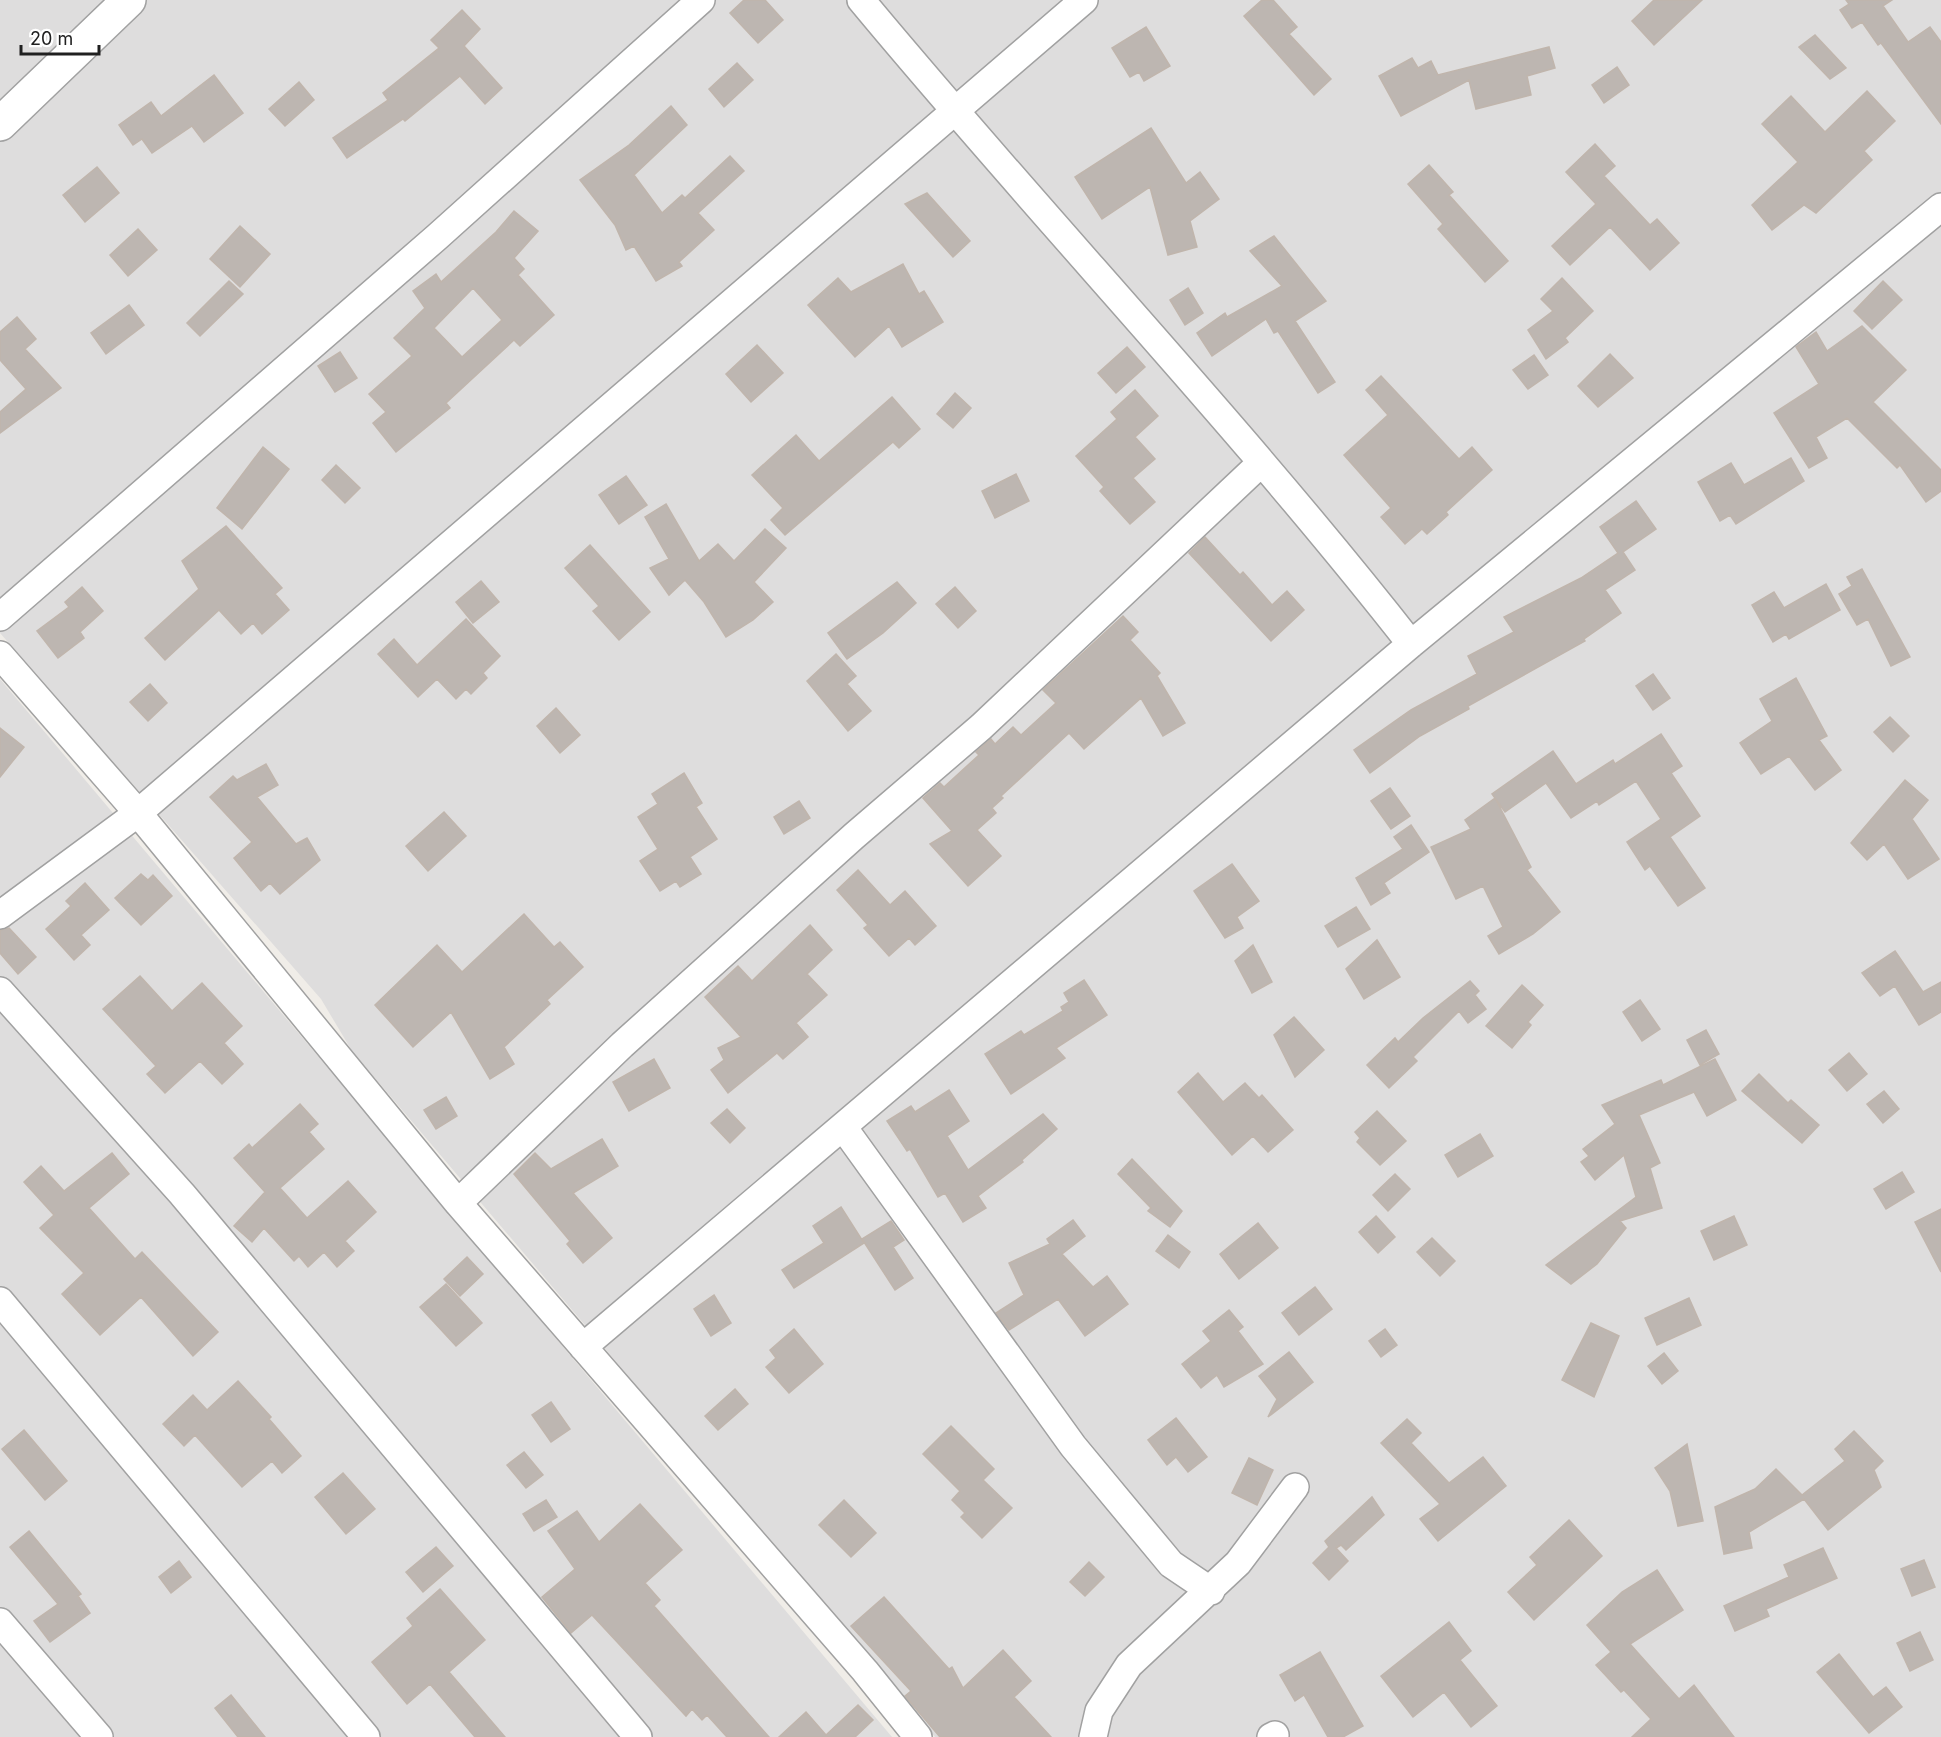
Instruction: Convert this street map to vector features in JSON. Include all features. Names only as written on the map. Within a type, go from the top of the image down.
[{"type":"street","points":[[0,124],[129,0]]},
{"type":"street","points":[[0,616],[419,253],[701,0]]},
{"type":"street","points":[[861,0],[953,111],[1326,535],[1411,644]]},
{"type":"street","points":[[0,915],[138,813],[1084,0]]},
{"type":"street","points":[[584,1347],[1411,644],[1941,207]]},
{"type":"street","points":[[458,1203],[622,1045],[854,836],[981,727],[1261,463]]},
{"type":"street","points":[[0,655],[138,813],[458,1203],[865,1671],[918,1737]]},
{"type":"street","points":[[0,991],[182,1194],[638,1737]]},
{"type":"street","points":[[843,1127],[1073,1446],[1171,1564],[1211,1591]]},
{"type":"street","points":[[0,1301],[366,1737]]},
{"type":"street","points":[[1093,1737],[1099,1711],[1129,1665],[1211,1591],[1238,1563],[1295,1487]]},
{"type":"street","points":[[0,1622],[99,1737]]},
{"type":"shaded area","points":[[0,0],[1941,0],[1941,1737],[935,1737],[352,1051],[321,999],[0,633]]},
{"type":"shaded area","points":[[0,679],[892,1737],[0,1737]]},
{"type":"building","points":[[744,0],[765,0],[783,20],[758,43],[730,13]]},
{"type":"building","points":[[1262,0],[1273,0],[1297,27],[1289,34],[1331,79],[1314,95],[1244,16]]},
{"type":"building","points":[[1654,0],[1702,0],[1654,45],[1632,21]]},
{"type":"building","points":[[1846,0],[1892,0],[1883,6],[1908,42],[1930,27],[1941,42],[1941,124],[1881,43],[1878,45],[1862,22],[1852,28],[1840,10],[1849,4]]},
{"type":"building","points":[[462,10],[480,29],[464,46],[502,88],[485,104],[460,76],[405,121],[403,119],[347,158],[333,138],[388,100],[383,93],[439,48],[431,40]]},
{"type":"building","points":[[1146,27],[1170,66],[1144,81],[1139,72],[1130,77],[1112,48]]},
{"type":"building","points":[[1815,35],[1846,68],[1830,79],[1799,47]]},
{"type":"building","points":[[1549,47],[1555,68],[1527,76],[1531,95],[1476,109],[1469,80],[1401,116],[1379,76],[1412,58],[1418,68],[1431,61],[1438,75]]},
{"type":"building","points":[[737,63],[753,80],[724,107],[709,89]]},
{"type":"building","points":[[1617,67],[1629,85],[1604,103],[1592,85]]},
{"type":"building","points":[[214,75],[243,113],[204,142],[192,126],[152,153],[142,139],[133,145],[119,125],[151,102],[161,116]]},
{"type":"building","points":[[299,82],[314,100],[285,126],[269,109]]},
{"type":"building","points":[[1867,91],[1895,121],[1864,151],[1872,160],[1816,213],[1804,205],[1772,230],[1752,205],[1798,162],[1762,124],[1791,96],[1825,132]]},
{"type":"building","points":[[671,106],[687,125],[634,175],[662,213],[682,195],[685,198],[730,156],[744,171],[698,213],[714,230],[679,262],[682,266],[656,281],[634,246],[626,250],[615,225],[580,180],[629,145]]},
{"type":"building","points":[[1151,128],[1186,183],[1200,172],[1219,199],[1190,221],[1197,247],[1168,255],[1150,187],[1102,219],[1075,177]]},
{"type":"building","points":[[1595,144],[1615,166],[1604,176],[1650,225],[1657,219],[1679,243],[1650,270],[1610,227],[1570,265],[1552,246],[1596,204],[1566,172]]},
{"type":"building","points":[[1429,165],[1453,192],[1449,195],[1508,261],[1485,282],[1438,229],[1443,224],[1408,184]]},
{"type":"building","points":[[97,167],[119,193],[85,222],[63,195]]},
{"type":"building","points":[[927,193],[970,241],[953,257],[905,204]]},
{"type":"building","points":[[514,211],[538,231],[514,258],[524,269],[518,275],[554,315],[520,346],[514,340],[446,403],[450,408],[396,452],[373,423],[386,412],[369,394],[412,356],[394,338],[425,308],[413,291],[436,274],[441,282],[496,232]],"holes":[[[473,288],[502,320],[462,357],[434,328]]]},
{"type":"building","points":[[240,226],[270,254],[240,287],[210,259]]},
{"type":"building","points":[[138,229],[157,250],[128,276],[110,255]]},
{"type":"building","points":[[1274,236],[1326,301],[1295,321],[1335,382],[1318,393],[1278,331],[1274,333],[1266,319],[1212,356],[1197,333],[1225,313],[1227,317],[1282,286],[1250,251]]},
{"type":"building","points":[[903,264],[919,294],[924,291],[943,322],[902,347],[889,326],[855,357],[808,305],[838,278],[851,292]]},
{"type":"building","points":[[1562,278],[1593,311],[1565,338],[1568,342],[1546,359],[1528,330],[1553,311],[1541,299]]},
{"type":"building","points":[[229,281],[243,294],[200,336],[187,323]]},
{"type":"building","points":[[1883,281],[1902,300],[1872,329],[1854,311]]},
{"type":"building","points":[[1188,288],[1203,313],[1185,325],[1170,300]]},
{"type":"building","points":[[129,305],[144,325],[106,354],[91,333]]},
{"type":"building","points":[[17,317],[36,339],[25,349],[61,388],[0,433],[0,412],[26,389],[0,360],[0,332]]},
{"type":"building","points":[[1862,326],[1906,370],[1873,402],[1941,470],[1941,491],[1926,502],[1900,465],[1897,468],[1847,418],[1816,437],[1827,458],[1809,468],[1774,413],[1819,384],[1796,347],[1816,332],[1827,351]]},
{"type":"building","points":[[757,345],[783,373],[751,402],[726,374]]},
{"type":"building","points":[[1127,347],[1145,367],[1116,393],[1098,373]]},
{"type":"building","points":[[340,352],[357,378],[335,392],[318,366]]},
{"type":"building","points":[[1610,354],[1633,378],[1598,407],[1578,386]]},
{"type":"building","points":[[1534,355],[1548,375],[1528,389],[1513,370]]},
{"type":"building","points":[[1381,376],[1459,459],[1472,447],[1492,470],[1446,512],[1448,515],[1427,534],[1422,529],[1405,544],[1381,517],[1391,508],[1344,455],[1388,415],[1366,390]]},
{"type":"building","points":[[1135,390],[1158,416],[1135,437],[1155,459],[1133,478],[1155,502],[1130,524],[1100,491],[1104,487],[1076,456],[1117,419],[1111,412]]},
{"type":"building","points":[[955,393],[971,408],[953,428],[937,414]]},
{"type":"building","points":[[892,397],[920,429],[899,448],[893,442],[785,535],[771,520],[783,508],[752,475],[796,435],[819,461]]},
{"type":"building","points":[[263,447],[289,469],[242,529],[217,508]]},
{"type":"building","points":[[1791,458],[1804,481],[1736,524],[1730,515],[1720,521],[1698,482],[1731,463],[1744,485]]},
{"type":"building","points":[[336,465],[360,488],[345,503],[322,480]]},
{"type":"building","points":[[1016,474],[1029,501],[995,518],[982,491]]},
{"type":"building","points":[[626,476],[647,505],[619,524],[599,495]]},
{"type":"building","points":[[1636,501],[1656,529],[1623,552],[1635,570],[1605,590],[1621,613],[1584,639],[1585,641],[1468,706],[1469,709],[1420,736],[1370,773],[1354,750],[1411,710],[1477,674],[1468,656],[1514,632],[1504,617],[1581,578],[1618,553],[1600,527]]},
{"type":"building","points":[[666,504],[699,561],[718,544],[734,561],[765,529],[786,548],[754,582],[773,602],[753,620],[726,637],[704,602],[685,580],[669,595],[650,568],[669,559],[645,517]]},
{"type":"building","points":[[226,526],[282,588],[275,594],[289,610],[262,634],[253,623],[241,634],[219,610],[165,660],[145,638],[199,589],[182,561]]},
{"type":"building","points":[[1205,537],[1240,575],[1243,572],[1272,605],[1287,591],[1304,610],[1271,641],[1189,553]]},
{"type":"building","points":[[590,545],[650,612],[619,640],[593,611],[599,606],[565,568]]},
{"type":"building","points":[[1862,569],[1910,657],[1891,666],[1868,619],[1857,625],[1839,594],[1852,586],[1847,577]]},
{"type":"building","points":[[481,581],[499,602],[473,623],[456,602]]},
{"type":"building","points":[[897,582],[916,603],[883,633],[847,659],[828,633]]},
{"type":"building","points":[[1826,584],[1840,610],[1789,639],[1786,634],[1773,642],[1752,605],[1774,592],[1784,608]]},
{"type":"building","points":[[82,587],[103,611],[80,632],[84,638],[58,658],[37,631],[69,607],[65,602]]},
{"type":"building","points":[[955,587],[976,611],[958,628],[936,604]]},
{"type":"building","points":[[1123,616],[1138,632],[1130,640],[1160,673],[1157,676],[1185,723],[1163,736],[1141,698],[1084,749],[1069,733],[1001,796],[1003,798],[992,808],[996,813],[977,830],[1001,856],[968,886],[930,844],[952,831],[923,798],[940,783],[944,787],[979,755],[976,752],[991,739],[995,744],[1013,727],[1021,735],[1056,703],[1043,690]]},
{"type":"building","points":[[466,619],[500,656],[483,673],[487,678],[471,694],[466,689],[456,699],[437,679],[418,697],[378,654],[394,639],[417,665]]},
{"type":"building","points":[[836,654],[856,676],[847,684],[871,711],[848,731],[807,681]]},
{"type":"building","points":[[1653,674],[1670,698],[1653,710],[1636,686]]},
{"type":"building","points":[[1796,678],[1827,736],[1819,740],[1841,770],[1815,790],[1789,756],[1761,774],[1740,743],[1772,721],[1760,699]]},
{"type":"building","points":[[150,684],[167,703],[148,721],[130,702]]},
{"type":"building","points":[[556,708],[580,735],[560,753],[537,726]]},
{"type":"building","points":[[1890,717],[1909,736],[1893,752],[1874,732]]},
{"type":"building","points":[[0,728],[24,747],[0,777]]},
{"type":"building","points":[[1661,734],[1682,766],[1671,773],[1700,816],[1670,837],[1705,888],[1678,906],[1650,866],[1645,870],[1627,842],[1661,819],[1636,781],[1599,805],[1597,801],[1571,818],[1546,783],[1505,812],[1492,794],[1553,751],[1576,784],[1613,760],[1615,764]]},
{"type":"building","points":[[266,764],[278,785],[257,797],[296,844],[307,838],[320,860],[280,894],[270,883],[261,891],[234,858],[252,842],[210,797],[233,776],[237,780]]},
{"type":"building","points":[[684,773],[702,803],[696,807],[717,839],[690,857],[701,874],[680,887],[676,881],[660,891],[640,861],[658,849],[638,817],[658,804],[652,794]]},
{"type":"building","points":[[1905,780],[1928,800],[1912,819],[1939,859],[1908,879],[1884,844],[1867,860],[1851,843]]},
{"type":"building","points":[[1390,788],[1410,816],[1391,829],[1371,801]]},
{"type":"building","points":[[1495,798],[1531,867],[1527,870],[1560,912],[1533,934],[1499,954],[1488,936],[1503,927],[1483,886],[1456,899],[1431,847],[1471,829],[1465,820]]},
{"type":"building","points":[[799,801],[810,818],[784,834],[774,817]]},
{"type":"building","points":[[444,812],[466,836],[428,871],[406,846]]},
{"type":"building","points":[[1411,825],[1429,852],[1384,883],[1390,893],[1371,905],[1356,878],[1403,849],[1394,837]]},
{"type":"building","points":[[1232,864],[1259,901],[1237,917],[1243,928],[1225,938],[1194,891]]},
{"type":"building","points":[[858,870],[890,905],[905,891],[936,926],[915,945],[909,938],[889,956],[864,928],[868,925],[837,890]]},
{"type":"building","points":[[141,874],[148,880],[153,875],[172,896],[141,925],[115,898]]},
{"type":"building","points":[[85,883],[109,910],[81,935],[90,945],[74,960],[46,929],[71,906],[66,901]]},
{"type":"building","points":[[1356,907],[1370,929],[1338,947],[1325,926]]},
{"type":"building","points":[[524,914],[554,947],[560,942],[583,967],[547,1000],[550,1004],[504,1047],[514,1064],[490,1079],[451,1012],[413,1047],[375,1005],[437,945],[462,972]]},
{"type":"building","points":[[810,925],[832,950],[807,974],[827,995],[796,1023],[808,1037],[783,1059],[777,1053],[728,1093],[711,1070],[724,1060],[718,1048],[741,1037],[705,997],[738,966],[752,981]]},
{"type":"building","points":[[9,928],[36,957],[18,974],[0,953],[0,930]]},
{"type":"building","points":[[1377,940],[1400,977],[1364,999],[1346,969]]},
{"type":"building","points":[[1253,945],[1272,982],[1252,993],[1235,961]]},
{"type":"building","points":[[1895,951],[1923,992],[1941,982],[1941,1012],[1919,1025],[1895,986],[1880,996],[1862,973]]},
{"type":"building","points":[[140,976],[172,1011],[202,983],[242,1026],[224,1043],[243,1064],[222,1084],[200,1061],[165,1093],[147,1074],[156,1066],[103,1009]]},
{"type":"building","points":[[1084,980],[1107,1015],[1056,1048],[1065,1058],[1011,1094],[985,1054],[1021,1031],[1024,1035],[1063,1011],[1061,1007],[1069,1002],[1064,993]]},
{"type":"building","points":[[1470,981],[1479,991],[1475,995],[1486,1009],[1468,1023],[1459,1011],[1413,1057],[1417,1061],[1389,1088],[1367,1065],[1395,1038],[1398,1042],[1423,1018]]},
{"type":"building","points":[[1522,985],[1543,1005],[1528,1022],[1531,1025],[1512,1048],[1486,1026]]},
{"type":"building","points":[[1640,1000],[1660,1029],[1642,1041],[1623,1012]]},
{"type":"building","points":[[1294,1017],[1324,1050],[1295,1077],[1274,1035]]},
{"type":"building","points":[[1706,1030],[1719,1054],[1700,1065],[1687,1040]]},
{"type":"building","points":[[1849,1053],[1867,1074],[1847,1091],[1829,1070]]},
{"type":"building","points":[[654,1059],[670,1088],[629,1111],[613,1082]]},
{"type":"building","points":[[1715,1059],[1736,1100],[1707,1116],[1694,1092],[1639,1115],[1660,1163],[1650,1168],[1662,1208],[1620,1221],[1626,1228],[1597,1264],[1571,1284],[1546,1265],[1636,1197],[1624,1155],[1595,1180],[1581,1162],[1589,1156],[1583,1149],[1615,1124],[1602,1105],[1661,1080],[1663,1085]]},
{"type":"building","points":[[1198,1073],[1223,1102],[1245,1083],[1259,1098],[1262,1095],[1293,1130],[1268,1152],[1253,1136],[1232,1155],[1178,1092]]},
{"type":"building","points":[[1759,1074],[1788,1103],[1791,1100],[1819,1125],[1802,1143],[1742,1091]]},
{"type":"building","points":[[949,1090],[969,1121],[947,1136],[968,1170],[1043,1114],[1057,1129],[1022,1160],[1023,1162],[978,1196],[986,1208],[963,1222],[945,1193],[938,1197],[910,1149],[907,1151],[887,1121],[911,1106],[915,1112]]},
{"type":"building","points":[[1884,1091],[1899,1109],[1883,1123],[1867,1104]]},
{"type":"building","points":[[446,1097],[457,1116],[436,1129],[424,1110]]},
{"type":"building","points":[[300,1104],[318,1124],[309,1132],[324,1149],[280,1188],[307,1218],[348,1181],[376,1212],[345,1241],[354,1251],[337,1267],[324,1252],[308,1267],[299,1256],[294,1261],[264,1228],[252,1242],[234,1226],[265,1192],[234,1158],[249,1144],[252,1148]]},
{"type":"building","points":[[727,1109],[745,1128],[730,1143],[711,1123]]},
{"type":"building","points":[[1377,1111],[1406,1141],[1380,1165],[1357,1142],[1360,1138],[1355,1132]]},
{"type":"building","points":[[1480,1134],[1493,1156],[1458,1177],[1445,1155]]},
{"type":"building","points":[[602,1139],[618,1166],[573,1193],[612,1238],[583,1263],[567,1244],[570,1241],[514,1174],[535,1153],[551,1169]]},
{"type":"building","points":[[112,1153],[129,1174],[89,1208],[135,1259],[142,1252],[218,1332],[193,1356],[141,1297],[100,1335],[62,1294],[84,1273],[40,1228],[54,1215],[24,1182],[41,1166],[64,1191]]},
{"type":"building","points":[[1132,1159],[1182,1211],[1170,1227],[1148,1211],[1151,1208],[1118,1174]]},
{"type":"building","points":[[1902,1172],[1914,1192],[1886,1209],[1874,1189]]},
{"type":"building","points":[[1395,1174],[1410,1189],[1388,1211],[1373,1195]]},
{"type":"building","points":[[841,1207],[864,1243],[794,1288],[782,1270],[824,1243],[813,1226]]},
{"type":"building","points":[[1941,1209],[1941,1272],[1915,1222]]},
{"type":"building","points":[[1376,1216],[1395,1237],[1378,1253],[1359,1232]]},
{"type":"building","points":[[1734,1216],[1747,1245],[1714,1260],[1701,1231]]},
{"type":"building","points":[[1073,1220],[1085,1236],[1062,1254],[1093,1287],[1107,1276],[1128,1304],[1085,1336],[1058,1299],[1009,1330],[996,1313],[1024,1295],[1009,1263],[1050,1244],[1047,1239]]},
{"type":"building","points":[[891,1221],[904,1240],[893,1247],[913,1278],[895,1290],[862,1239]]},
{"type":"building","points":[[1258,1223],[1278,1248],[1239,1279],[1220,1254]]},
{"type":"building","points":[[1168,1235],[1190,1252],[1179,1268],[1156,1251]]},
{"type":"building","points":[[1432,1238],[1455,1261],[1440,1276],[1417,1252]]},
{"type":"building","points":[[467,1257],[483,1274],[460,1296],[444,1279]]},
{"type":"building","points":[[446,1284],[482,1323],[456,1346],[420,1307]]},
{"type":"building","points":[[1315,1287],[1332,1309],[1299,1335],[1282,1313]]},
{"type":"building","points":[[714,1295],[731,1323],[711,1336],[694,1309]]},
{"type":"building","points":[[1689,1298],[1701,1325],[1657,1345],[1645,1318]]},
{"type":"building","points":[[1229,1310],[1243,1327],[1238,1331],[1263,1364],[1224,1387],[1217,1375],[1201,1388],[1182,1364],[1211,1341],[1203,1331]]},
{"type":"building","points":[[1591,1323],[1619,1336],[1594,1397],[1562,1380]]},
{"type":"building","points":[[794,1329],[823,1364],[789,1393],[766,1367],[776,1358],[770,1350]]},
{"type":"building","points":[[1385,1329],[1397,1345],[1381,1357],[1369,1341]]},
{"type":"building","points":[[1289,1352],[1313,1382],[1268,1417],[1277,1399],[1259,1376]]},
{"type":"building","points":[[1664,1353],[1678,1371],[1662,1384],[1648,1366]]},
{"type":"building","points":[[238,1381],[271,1417],[269,1419],[301,1456],[282,1473],[272,1461],[242,1487],[195,1435],[184,1446],[163,1424],[193,1395],[207,1410]]},
{"type":"building","points":[[735,1389],[748,1404],[718,1430],[705,1416]]},
{"type":"building","points":[[551,1402],[570,1429],[551,1442],[532,1415]]},
{"type":"building","points":[[1176,1418],[1207,1457],[1188,1472],[1176,1457],[1167,1465],[1148,1440]]},
{"type":"building","points":[[1407,1419],[1421,1433],[1411,1443],[1449,1483],[1483,1457],[1506,1486],[1438,1541],[1420,1519],[1440,1504],[1381,1443]]},
{"type":"building","points":[[951,1426],[994,1469],[983,1480],[1012,1508],[982,1538],[961,1517],[965,1513],[952,1500],[960,1491],[923,1454]]},
{"type":"building","points":[[24,1430],[67,1481],[45,1500],[2,1449]]},
{"type":"building","points":[[1854,1431],[1883,1461],[1874,1470],[1881,1487],[1828,1530],[1804,1499],[1749,1532],[1752,1548],[1724,1554],[1715,1507],[1755,1489],[1776,1469],[1802,1495],[1845,1461],[1835,1449]]},
{"type":"building","points":[[1687,1444],[1703,1521],[1678,1526],[1670,1491],[1655,1468]]},
{"type":"building","points":[[524,1452],[543,1475],[526,1488],[507,1465]]},
{"type":"building","points":[[1249,1458],[1273,1470],[1257,1505],[1232,1493]]},
{"type":"building","points":[[343,1473],[375,1509],[346,1534],[315,1497]]},
{"type":"building","points":[[1372,1497],[1384,1515],[1346,1550],[1341,1545],[1336,1548],[1348,1561],[1329,1580],[1313,1563],[1329,1547],[1325,1541]]},
{"type":"building","points":[[546,1500],[557,1517],[534,1531],[523,1514]]},
{"type":"building","points":[[844,1500],[876,1533],[851,1557],[819,1525]]},
{"type":"building","points":[[640,1504],[682,1550],[645,1583],[660,1600],[654,1606],[769,1737],[727,1737],[707,1715],[702,1720],[692,1709],[686,1716],[592,1615],[571,1633],[542,1597],[575,1569],[548,1531],[577,1511],[599,1542]]},
{"type":"building","points":[[1569,1520],[1602,1556],[1534,1620],[1508,1592],[1537,1565],[1530,1557]]},
{"type":"building","points":[[29,1531],[81,1594],[78,1596],[90,1613],[50,1642],[34,1621],[58,1604],[10,1547]]},
{"type":"building","points":[[436,1547],[453,1566],[423,1592],[406,1572]]},
{"type":"building","points":[[1823,1548],[1837,1578],[1766,1609],[1769,1616],[1735,1631],[1724,1606],[1789,1577],[1784,1565]]},
{"type":"building","points":[[1924,1560],[1935,1587],[1912,1596],[1901,1569]]},
{"type":"building","points":[[179,1561],[191,1577],[171,1593],[159,1577]]},
{"type":"building","points":[[1089,1562],[1104,1577],[1085,1596],[1070,1582]]},
{"type":"building","points":[[1657,1570],[1683,1610],[1630,1644],[1679,1699],[1694,1685],[1734,1737],[1632,1737],[1651,1719],[1596,1665],[1611,1652],[1587,1625],[1622,1592]]},
{"type":"building","points":[[440,1589],[485,1640],[449,1672],[505,1737],[475,1737],[430,1684],[407,1704],[372,1662],[413,1626],[407,1618]]},
{"type":"building","points":[[884,1597],[949,1669],[952,1667],[963,1688],[1003,1650],[1031,1681],[1014,1697],[1051,1737],[940,1737],[905,1696],[911,1691],[851,1626]]},
{"type":"building","points":[[1449,1622],[1471,1651],[1460,1660],[1497,1706],[1471,1727],[1444,1692],[1413,1717],[1381,1676]]},
{"type":"building","points":[[1920,1632],[1933,1660],[1910,1671],[1897,1643]]},
{"type":"building","points":[[1320,1652],[1363,1726],[1343,1737],[1328,1737],[1304,1695],[1295,1701],[1280,1675]]},
{"type":"building","points":[[1839,1654],[1873,1697],[1886,1687],[1902,1707],[1869,1733],[1817,1672]]},
{"type":"building","points":[[231,1695],[265,1737],[238,1737],[215,1708]]},
{"type":"building","points":[[858,1705],[873,1720],[855,1737],[779,1737],[806,1712],[826,1735]]}]
